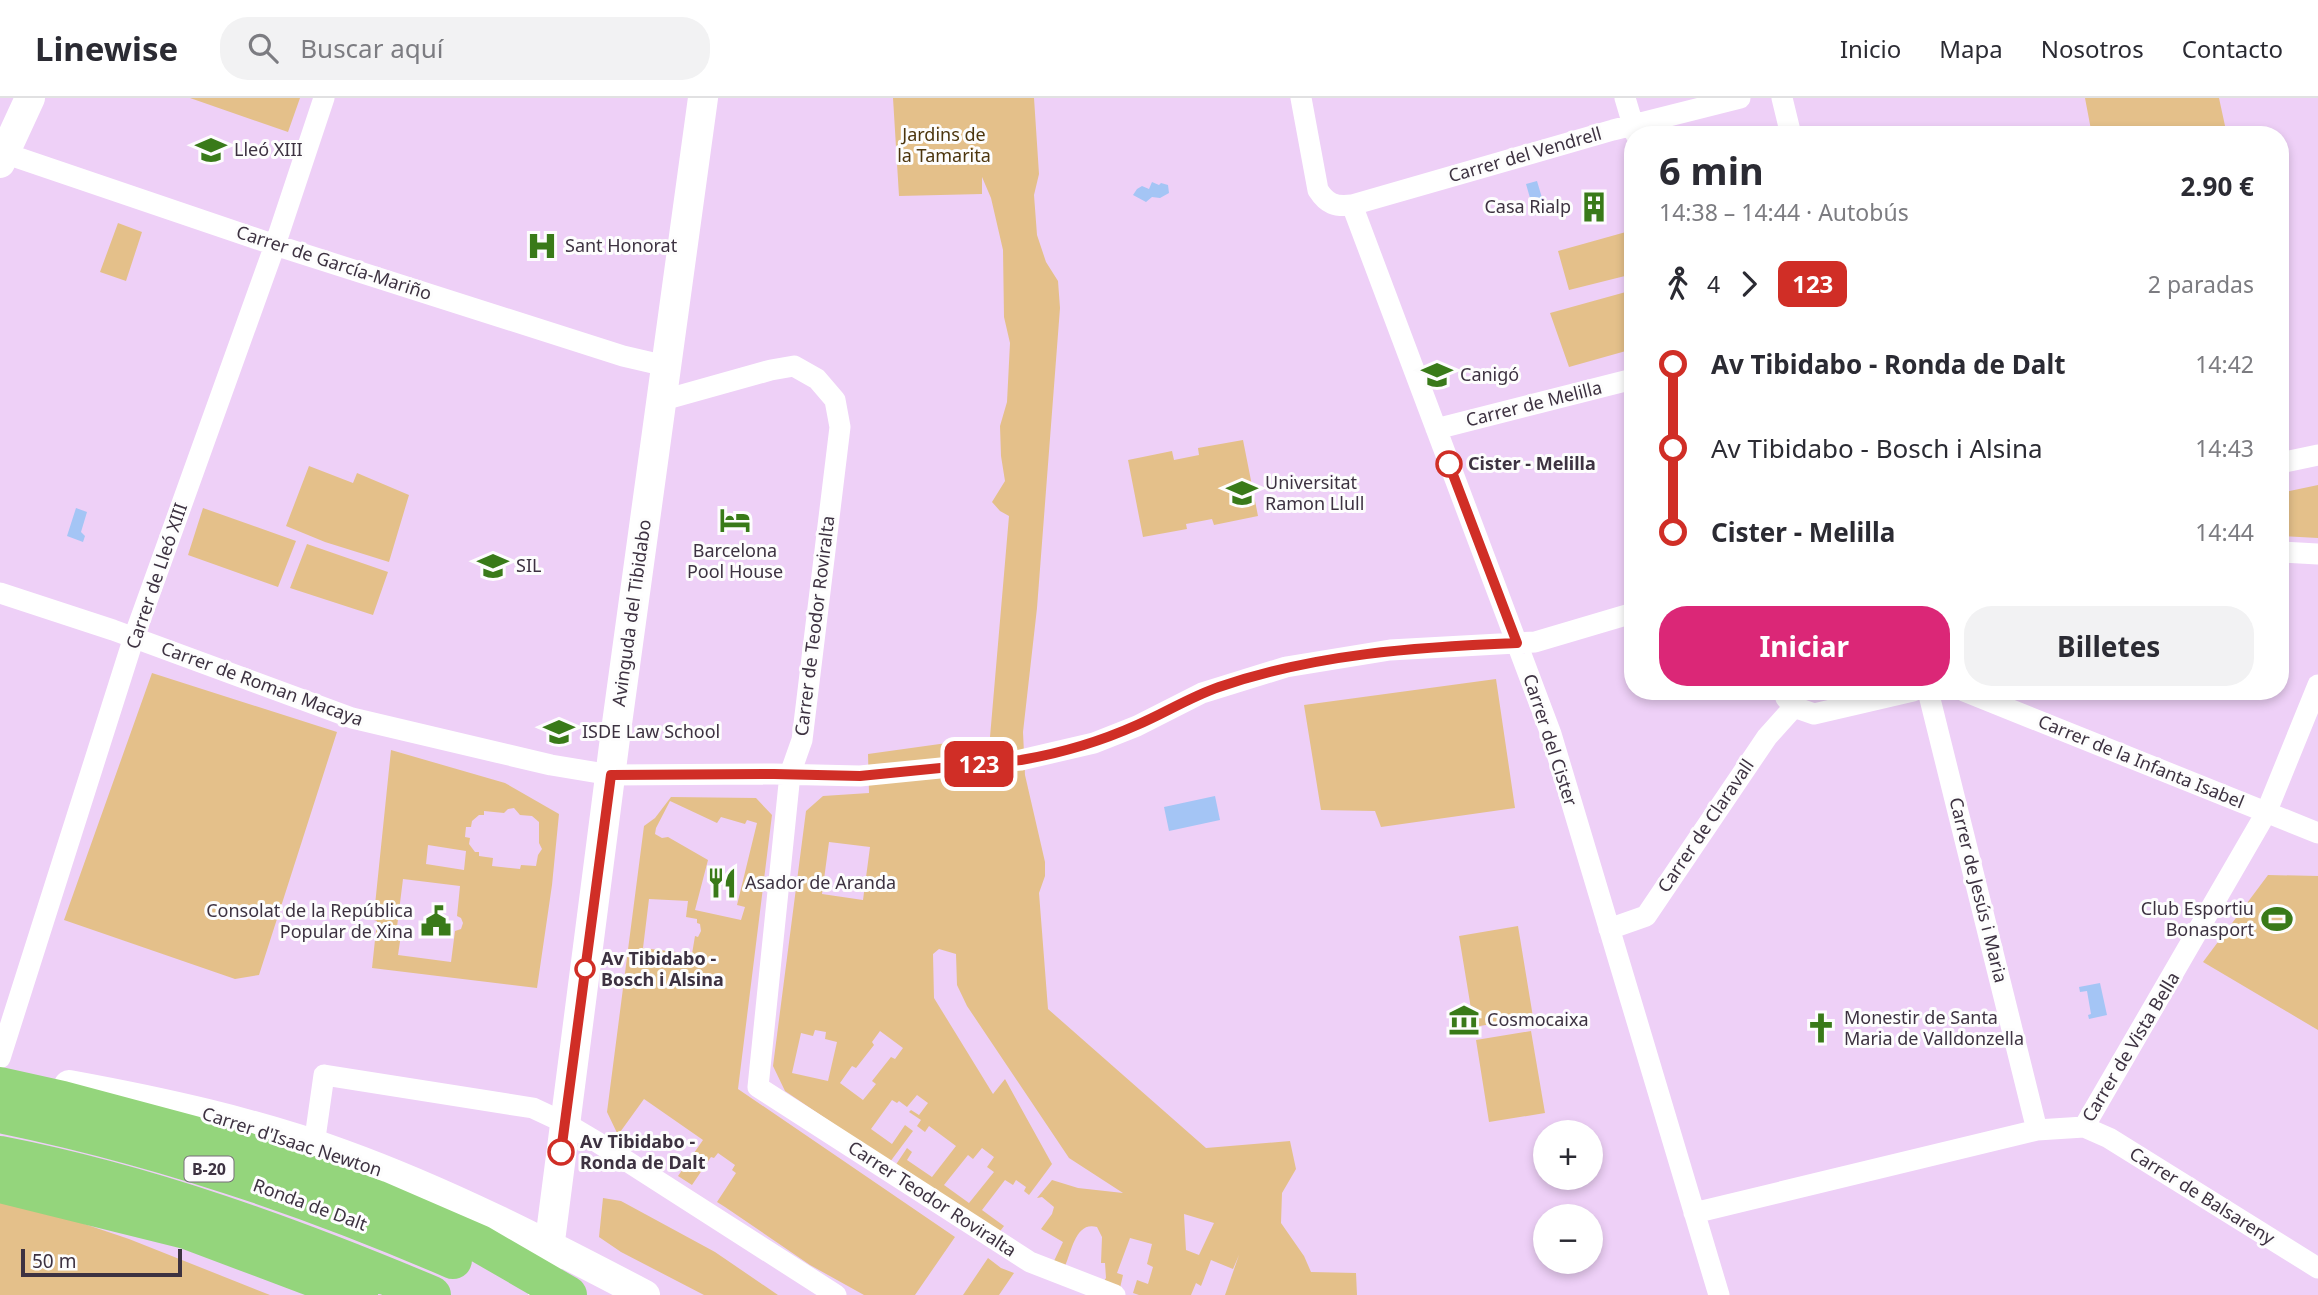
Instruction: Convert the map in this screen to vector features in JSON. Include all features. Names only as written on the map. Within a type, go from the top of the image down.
[{"type":"highway","points":[[0,1086],[224,1143],[376,1199],[480,1244],[568,1295]]},
{"type":"highway","name":"Ronda de Dalt","points":[[0,1114],[95,1135],[182,1160],[334,1212],[433,1252],[542,1267]]},
{"type":"highway","name":"B-20","points":[[0,1155],[139,1188],[300,1243],[432,1295]]},
{"type":"highway","points":[[0,1184],[186,1230],[359,1295]]},
{"type":"main road","points":[[2,158],[30,98]]},
{"type":"main road","name":"Avinguda del Tibidabo","points":[[542,1295],[542,1267],[565,1123],[660,401],[703,98]]},
{"type":"main road","name":"Carrer d'Isaac Newton","points":[[0,1072],[148,1099],[246,1123],[314,1145],[429,1189],[516,1227],[542,1267],[645,1295]]},
{"type":"street","name":"Carrer de Lleó XIII","points":[[0,1058],[134,638],[275,245],[324,98]]},
{"type":"street","points":[[1301,98],[1318,190],[1324,200],[1337,207],[1352,205]]},
{"type":"street","points":[[1625,98],[1633,126]]},
{"type":"street","name":"Carrer del Vendrell","points":[[1647,126],[1740,98]]},
{"type":"street","points":[[1782,98],[1789,126]]},
{"type":"street","name":"Carrer del Vendrell","points":[[1352,205],[1624,133]]},
{"type":"street","name":"Carrer de García-Mariño","points":[[2,158],[623,356],[666,366]]},
{"type":"street","name":"Carrer del Cister","points":[[1352,205],[1551,734],[1718,1295]]},
{"type":"street","name":"Carrer de Teodor Roviralta","points":[[660,401],[794,366],[817,379],[835,400],[840,427],[802,740],[790,774],[758,1087]]},
{"type":"street","name":"Carrer de Melilla","points":[[1436,429],[1624,381]]},
{"type":"street","points":[[2289,461],[2318,455]]},
{"type":"street","points":[[2289,552],[2318,554]]},
{"type":"street","name":"Carrer de Roman Macaya","points":[[0,593],[134,638],[352,718],[558,767],[611,775],[860,776],[1047,756],[1094,743],[1202,693],[1286,667],[1390,650],[1535,642],[1624,616]]},
{"type":"street","name":"Carrer de Vista Bella","points":[[1694,1213],[2037,1130],[2084,1127],[2266,813],[2318,685]]},
{"type":"street","name":"Carrer de Claravall","points":[[1609,929],[1646,916],[1767,737],[1788,700]]},
{"type":"street","points":[[1791,700],[1814,714],[1874,700]]},
{"type":"street","name":"Carrer de Jesús i Maria","points":[[1930,700],[2037,1130]]},
{"type":"street","name":"Carrer de la Infanta Isabel","points":[[1986,700],[2318,833]]},
{"type":"street","points":[[314,1145],[324,1075],[533,1108],[565,1123],[836,1295]]},
{"type":"street","name":"Carrer Teodor Roviralta","points":[[758,1087],[1030,1262],[1115,1295]]},
{"type":"street","name":"Carrer de Balsareny","points":[[2084,1127],[2109,1138],[2318,1268]]},
{"type":"green space","points":[[190,98],[300,98],[288,132]]},
{"type":"green space","name":"Jardins de la Tamarita","points":[[893,98],[1034,98],[1039,174],[1034,195],[1037,235],[1046,262],[1058,281],[1060,308],[1037,608],[1023,732],[1025,775],[1045,862],[1045,876],[1039,893],[1048,1009],[1206,1148],[1290,1141],[1296,1169],[1282,1193],[1281,1223],[1304,1256],[1311,1272],[1356,1273],[1357,1295],[1225,1295],[1239,1255],[1233,1269],[1211,1260],[1201,1286],[1196,1283],[1191,1295],[1139,1295],[1133,1293],[1137,1280],[1148,1284],[1153,1267],[1147,1264],[1152,1244],[1130,1238],[1117,1273],[1123,1275],[1120,1288],[1104,1281],[1105,1263],[1101,1263],[1102,1237],[1097,1227],[1090,1226],[1079,1232],[1065,1266],[1054,1261],[1063,1242],[1041,1229],[1054,1207],[1042,1197],[1037,1198],[1052,1180],[1078,1188],[1123,1193],[1069,1158],[967,1006],[957,985],[956,954],[939,949],[933,954],[934,998],[993,1094],[1005,1079],[1052,1164],[1029,1195],[1024,1191],[1026,1187],[1016,1180],[1013,1185],[1005,1180],[982,1210],[1004,1226],[997,1235],[895,1166],[907,1148],[912,1152],[907,1160],[932,1177],[956,1146],[929,1126],[925,1132],[917,1126],[921,1120],[909,1112],[911,1110],[919,1115],[928,1103],[917,1095],[907,1107],[892,1100],[871,1129],[892,1144],[905,1125],[913,1131],[890,1162],[785,1091],[773,1066],[806,811],[823,796],[869,793],[868,754],[990,737],[1009,516],[992,502],[1005,481],[1000,426],[1007,402],[1010,343],[1004,317],[1003,250],[991,198],[982,177],[982,194],[899,196]],"holes":[[[829,842],[870,847],[863,900],[822,894]],[[815,1030],[826,1032],[825,1039],[837,1042],[828,1081],[792,1073],[801,1033],[813,1036]],[[880,1031],[903,1048],[895,1059],[891,1057],[872,1081],[876,1084],[863,1100],[840,1083],[852,1066],[856,1068],[874,1045],[872,1042]],[[982,1148],[994,1157],[987,1167],[994,1172],[969,1203],[944,1185],[968,1155],[973,1159]],[[1184,1214],[1214,1223],[1199,1255],[1186,1250]]]},
{"type":"green space","points":[[2085,98],[2219,98],[2225,126],[2090,126]]},
{"type":"green space","points":[[118,223],[142,232],[126,281],[100,272]]},
{"type":"green space","points":[[1624,233],[1624,276],[1569,290],[1558,251]]},
{"type":"green space","points":[[1624,292],[1624,352],[1569,367],[1550,313]]},
{"type":"green space","points":[[1243,440],[1258,516],[1214,525],[1212,519],[1186,524],[1187,529],[1143,537],[1128,460],[1172,451],[1174,460],[1199,455],[1198,448]]},
{"type":"green space","points":[[309,466],[353,483],[357,473],[409,495],[389,562],[325,542],[286,526]]},
{"type":"green space","points":[[2318,485],[2318,538],[2289,536],[2289,491]]},
{"type":"green space","points":[[203,508],[296,541],[278,587],[188,555]]},
{"type":"green space","points":[[307,544],[388,572],[373,615],[290,588]]},
{"type":"green space","points":[[152,673],[337,732],[259,975],[235,979],[64,920]]},
{"type":"green space","points":[[1496,679],[1515,808],[1381,827],[1375,811],[1321,810],[1304,705]]},
{"type":"green space","points":[[391,750],[505,783],[559,814],[537,988],[372,968],[377,921],[374,920]],"holes":[[[514,808],[520,815],[532,816],[539,822],[539,843],[542,849],[536,866],[521,865],[520,869],[492,866],[493,858],[479,856],[479,852],[475,852],[469,844],[470,838],[465,837],[466,827],[471,827],[472,821],[479,815],[484,815],[484,811],[504,813]],[[428,845],[466,851],[464,870],[426,864]],[[403,879],[460,886],[457,916],[463,923],[461,929],[455,931],[451,962],[398,955],[402,928],[397,927]]]},
{"type":"green space","points":[[671,797],[756,798],[772,815],[738,1089],[955,1237],[915,1295],[864,1295],[810,1265],[717,1202],[736,1173],[732,1170],[735,1165],[718,1153],[714,1158],[711,1157],[692,1185],[678,1176],[703,1140],[644,1099],[618,1135],[607,1112],[644,826],[655,818]],"holes":[[[670,801],[717,823],[721,817],[745,824],[747,820],[757,823],[737,905],[745,907],[741,920],[695,910],[708,860],[668,837],[662,838],[655,834]],[[649,899],[688,901],[686,917],[697,919],[701,931],[698,937],[695,936],[692,954],[643,948]]]},
{"type":"green space","name":"Club Esportiu Bonasport","points":[[2268,875],[2318,876],[2318,1030],[2203,962]]},
{"type":"green space","points":[[1518,926],[1533,1017],[1474,1027],[1459,936]]},
{"type":"green space","points":[[1531,1031],[1545,1113],[1489,1122],[1476,1040]]},
{"type":"green space","points":[[0,1192],[43,1210],[129,1239],[270,1295],[0,1295]]},
{"type":"green space","points":[[603,1198],[621,1201],[715,1252],[778,1295],[704,1295],[621,1252],[599,1237]]},
{"type":"green space","points":[[988,1258],[1001,1268],[1014,1273],[999,1295],[963,1295]]},
{"type":"water","points":[[1537,181],[1545,208],[1534,212],[1526,184]]},
{"type":"water","points":[[1152,182],[1168,185],[1169,193],[1160,198],[1152,197],[1146,202],[1133,195],[1142,186],[1149,189]]},
{"type":"water","points":[[76,508],[87,512],[81,532],[85,536],[83,542],[67,536]]},
{"type":"water","points":[[1215,796],[1220,820],[1169,831],[1164,807]]},
{"type":"water","points":[[2100,983],[2107,1015],[2089,1019],[2088,1015],[2091,1014],[2087,991],[2080,992],[2079,987]]},
{"type":"bus line","name":"123","points":[[561,1152],[611,775],[860,776],[1021,760],[1094,743],[1137,726],[1202,693],[1286,667],[1390,650],[1517,643],[1449,464]]},
{"type":"place","name":"Lleó XIII","points":[[211,150]]},
{"type":"place","name":"Casa Rialp","points":[[1594,207]]},
{"type":"place","name":"Sant Honorat","points":[[542,246]]},
{"type":"place","name":"Canigó","points":[[1437,375]]},
{"type":"place","name":"Cister - Melilla","points":[[1449,464]]},
{"type":"place","name":"Universitat Ramon Llull","points":[[1242,493]]},
{"type":"place","name":"Barcelona Pool House","points":[[735,520]]},
{"type":"place","name":"SIL","points":[[493,566]]},
{"type":"place","name":"ISDE Law School","points":[[559,732]]},
{"type":"place","name":"Asador de Aranda","points":[[722,883]]},
{"type":"place","name":"Club Esportiu Bonasport","points":[[2277,919]]},
{"type":"place","name":"Consolat de la República Popular de Xina","points":[[436,921]]},
{"type":"place","name":"Av Tibidabo - Bosch i Alsina","points":[[585,969]]},
{"type":"place","name":"Cosmocaixa","points":[[1464,1020]]},
{"type":"place","name":"Monestir de Santa Maria de Valldonzella","points":[[1821,1028]]},
{"type":"place","name":"Av Tibidabo - Ronda de Dalt","points":[[561,1152]]}]
